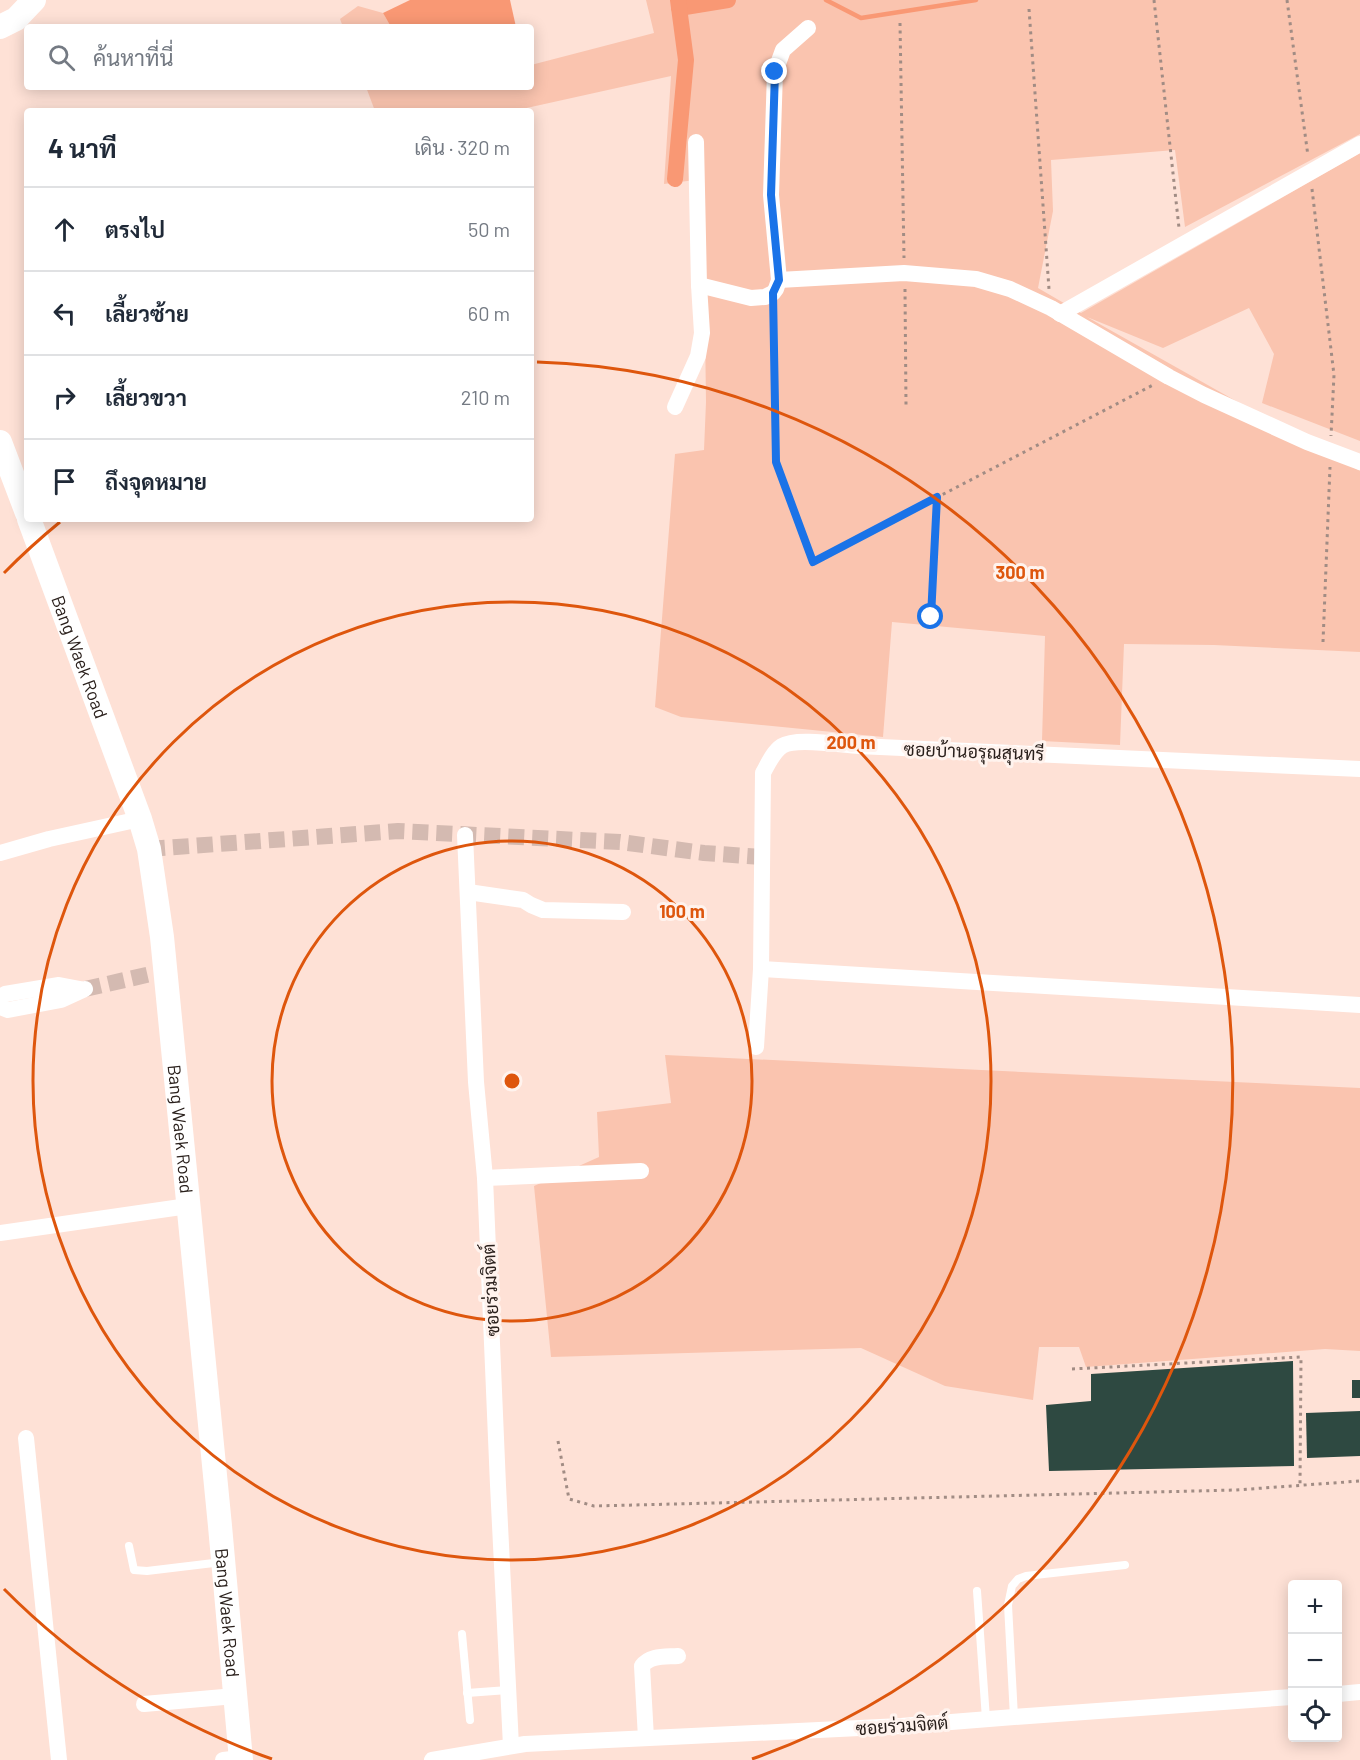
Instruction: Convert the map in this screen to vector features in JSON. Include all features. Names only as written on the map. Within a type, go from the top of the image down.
[{"type":"main road","points":[[0,27],[16,18],[34,0]]},
{"type":"main road","points":[[0,442],[24,505]]},
{"type":"main road","name":"Bang Waek Road","points":[[30,522],[149,849],[158,972],[188,1206],[223,1562],[235,1696],[235,1759]]},
{"type":"street","points":[[776,287],[771,195],[775,72],[783,50],[808,28]]},
{"type":"street","points":[[675,407],[698,356],[702,333],[696,142]]},
{"type":"street","points":[[1055,311],[1180,246],[1360,144]]},
{"type":"street","points":[[699,285],[751,298],[765,297],[776,287],[904,273],[976,279],[1011,289],[1055,311],[1204,395],[1360,462]]},
{"type":"street","name":"ซอยบ้านอรุณสุนทรี","points":[[756,1047],[761,969],[763,773],[770,760],[783,745],[803,741],[858,746],[1360,769]]},
{"type":"street","points":[[0,853],[49,839],[140,819]]},
{"type":"street","name":"ซอยร่วมจิตต์","points":[[465,835],[476,1082],[485,1178],[511,1746]]},
{"type":"street","points":[[468,892],[523,900],[543,910],[623,912]]},
{"type":"street","points":[[761,969],[1360,1005]]},
{"type":"street","points":[[0,997],[5,994],[59,985],[82,989],[61,1000],[8,1010],[0,1007]]},
{"type":"street","points":[[485,1178],[641,1171]]},
{"type":"street","points":[[0,1233],[188,1206]]},
{"type":"street","points":[[26,1438],[59,1760]]},
{"type":"street","points":[[646,1738],[642,1666],[645,1661],[653,1658],[678,1656]]},
{"type":"street","points":[[1342,1694],[1360,1692]]},
{"type":"street","points":[[144,1704],[235,1696]]},
{"type":"street","name":"ซอยร่วมจิตต์","points":[[432,1760],[511,1746],[901,1726],[1288,1697]]},
{"type":"lane","points":[[129,1546],[134,1570],[147,1571],[223,1562]]},
{"type":"lane","points":[[1014,1717],[1008,1605],[1012,1586],[1018,1579],[1026,1576],[1125,1565]]},
{"type":"lane","points":[[977,1591],[986,1719]]},
{"type":"lane","points":[[462,1634],[470,1720]]},
{"type":"lane","points":[[467,1694],[508,1690]]},
{"type":"path","points":[[1154,0],[1180,246]]},
{"type":"path","points":[[1287,0],[1334,375],[1323,642]]},
{"type":"path","points":[[1029,9],[1055,311]]},
{"type":"path","points":[[900,23],[906,405]]},
{"type":"path","points":[[776,287],[776,462],[813,562],[1169,377]]},
{"type":"path","points":[[931,617],[937,497]]},
{"type":"path","points":[[1072,1368],[1301,1357],[1300,1485]]},
{"type":"path","points":[[558,1441],[570,1499],[594,1506],[1236,1490],[1360,1481]]},
{"type":"shaded area","points":[[410,0],[510,0],[515,24],[389,24],[383,13]]},
{"type":"shaded area","points":[[646,0],[1360,0],[1360,134],[1185,227],[1175,150],[1051,160],[1053,211],[1038,288],[1081,313],[1360,153],[1360,441],[1262,403],[1274,354],[1249,308],[1163,348],[1087,317],[1360,471],[1360,652],[1214,645],[1124,644],[1120,745],[1042,741],[1045,636],[892,622],[883,737],[681,717],[655,707],[675,454],[704,450],[706,402],[703,179],[664,184],[671,76],[527,108],[374,108],[367,90],[534,90],[534,64],[654,33]]},
{"type":"shaded area","points":[[358,6],[383,13],[389,24],[342,24],[340,19]]},
{"type":"shaded area","points":[[665,1055],[1360,1088],[1360,1351],[1325,1349],[1086,1367],[1079,1347],[1039,1347],[1033,1400],[945,1386],[861,1348],[551,1357],[534,1186],[599,1157],[597,1112],[671,1103]]},
{"type":"building","points":[[1293,1361],[1294,1466],[1049,1471],[1046,1405],[1091,1401],[1091,1374]]},
{"type":"building","points":[[1352,1380],[1360,1380],[1360,1398],[1352,1398]]},
{"type":"building","points":[[1360,1411],[1360,1456],[1307,1458],[1306,1413]]},
{"type":"waterway","points":[[675,179],[686,60],[678,0]]},
{"type":"waterway","points":[[679,8],[728,0]]},
{"type":"waterway","points":[[826,0],[861,18],[976,0]]},
{"type":"tunnel","points":[[149,849],[398,831],[620,842],[704,853],[762,857]]},
{"type":"tunnel","points":[[85,989],[151,974]]},
{"type":"route","points":[[775,72],[771,195],[779,280],[773,293],[776,462],[813,562],[937,497],[931,617]]}]
